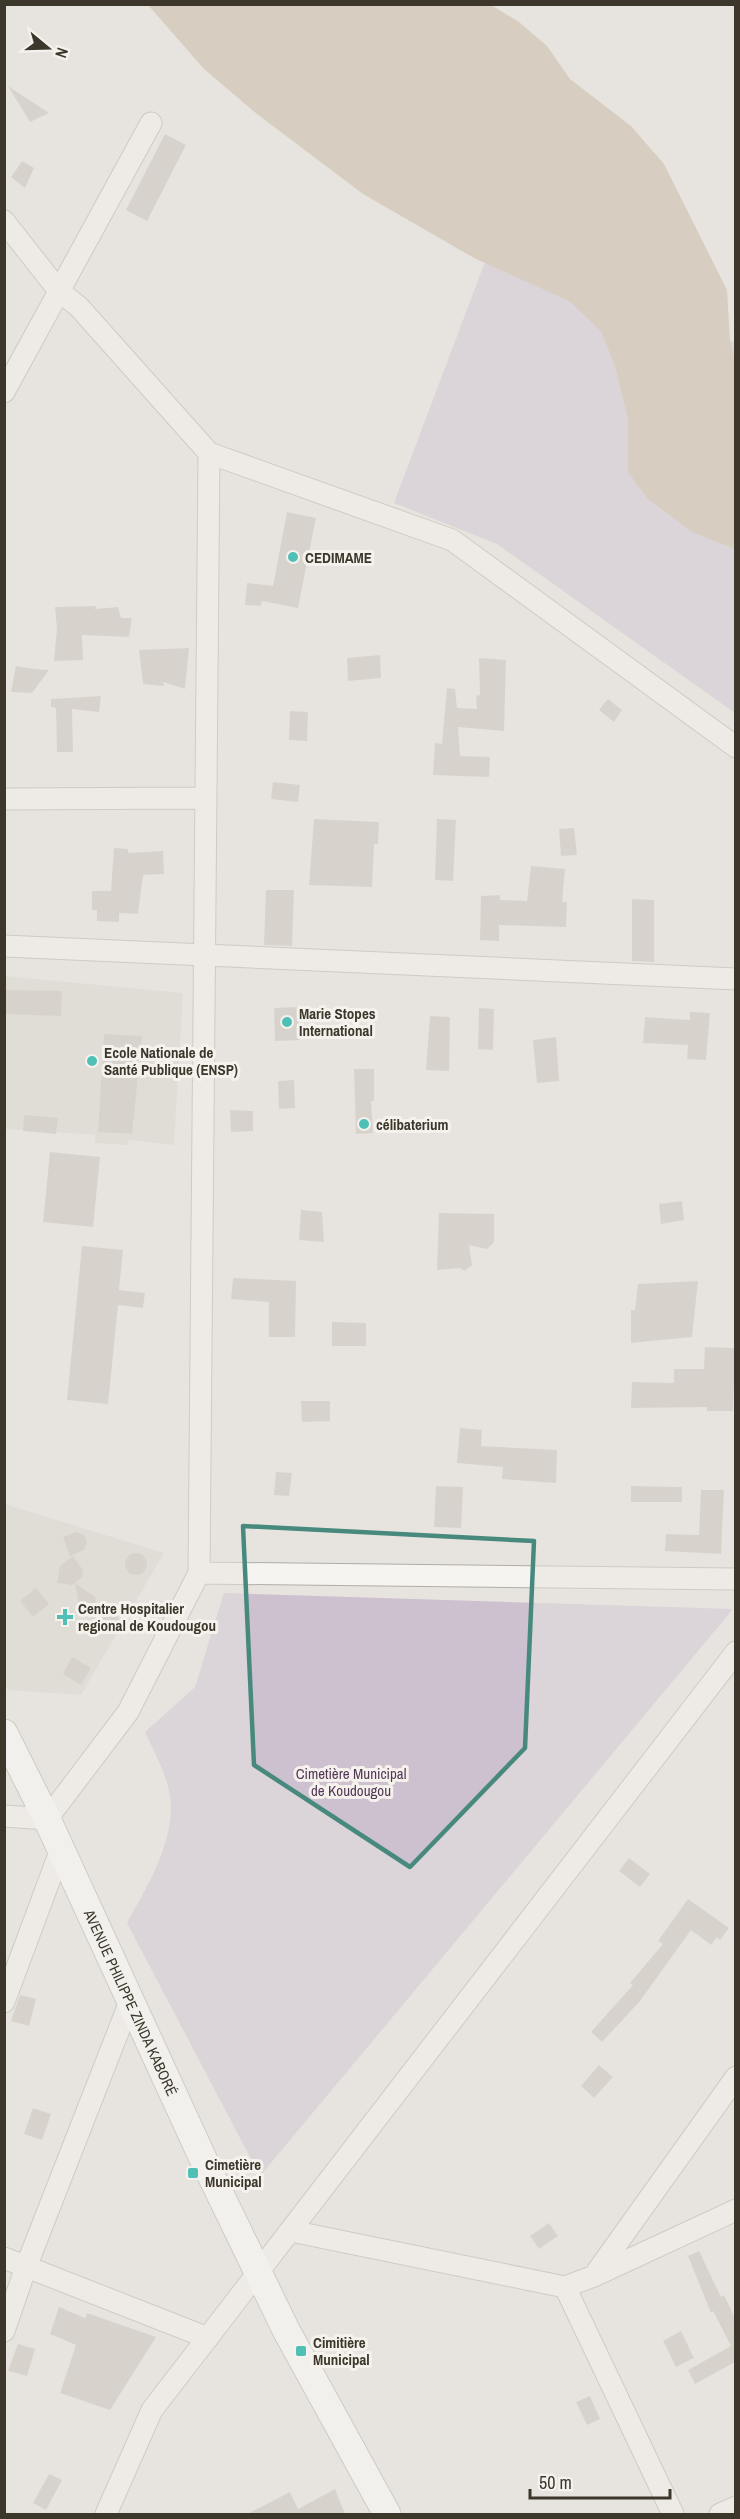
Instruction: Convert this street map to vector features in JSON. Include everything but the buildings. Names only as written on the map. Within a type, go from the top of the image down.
[{"type":"main road","name":"AVENUE PHILIPPE ZINDA KABORÉ","points":[[4,1733],[47,1818],[205,2163],[286,2331],[387,2514]]},
{"type":"street","points":[[4,392],[151,123]]},
{"type":"street","points":[[4,221],[59,291],[79,307],[208,453],[452,540],[735,747]]},
{"type":"street","points":[[4,1816],[47,1818],[128,1712],[199,1573],[208,453]]},
{"type":"street","points":[[4,799],[205,798]]},
{"type":"street","points":[[4,946],[735,979]]},
{"type":"street","points":[[199,1573],[735,1579]]},
{"type":"street","points":[[106,2514],[152,2410],[735,1652]]},
{"type":"street","points":[[4,2002],[61,1849]]},
{"type":"street","points":[[4,2331],[26,2267],[131,1999]]},
{"type":"street","points":[[594,2276],[735,2077]]},
{"type":"street","points":[[291,2231],[565,2287],[594,2276],[735,2210]]},
{"type":"street","points":[[4,2258],[208,2338]]},
{"type":"street","points":[[565,2287],[674,2514]]},
{"type":"street","points":[[720,2514],[735,2507]]},
{"type":"highlighted area","points":[[243,1526],[534,1541],[525,1748],[410,1867],[254,1765]]},
{"type":"shaded area","points":[[148,5],[491,5],[519,22],[547,46],[570,79],[631,126],[664,164],[727,290],[730,341],[736,372],[735,549],[692,532],[647,498],[628,472],[628,419],[615,366],[601,331],[569,301],[474,258],[363,194],[257,114],[204,69]]},
{"type":"shaded area","name":"Ecole Nationale de Santé Publique (ENSP)","points":[[5,976],[183,993],[174,1145],[129,1140],[128,1145],[95,1143],[95,1135],[5,1129]]},
{"type":"shaded area","name":"Centre Hospitalier regional de Koudougou","points":[[5,1504],[164,1553],[81,1695],[8,1690],[5,1682]]},
{"type":"green space","points":[[488,254],[735,342],[735,713],[497,544],[394,503]]},
{"type":"green space","name":"Cimetière Municipal de Koudougou","points":[[224,1593],[733,1609],[260,2176],[127,1923],[161,1856],[170,1820],[167,1783],[145,1732],[195,1687]]},
{"type":"place","name":"CEDIMAME","points":[[293,557]]},
{"type":"place","name":"Marie Stopes International","points":[[287,1022]]},
{"type":"place","name":"Ecole Nationale de Santé Publique (ENSP)","points":[[92,1061]]},
{"type":"place","name":"célibaterium","points":[[364,1124]]},
{"type":"place","name":"Centre Hospitalier regional de Koudougou","points":[[65,1617]]},
{"type":"place","name":"Cimetière Municipal","points":[[193,2173]]},
{"type":"place","name":"Cimitière Municipal","points":[[301,2351]]}]
